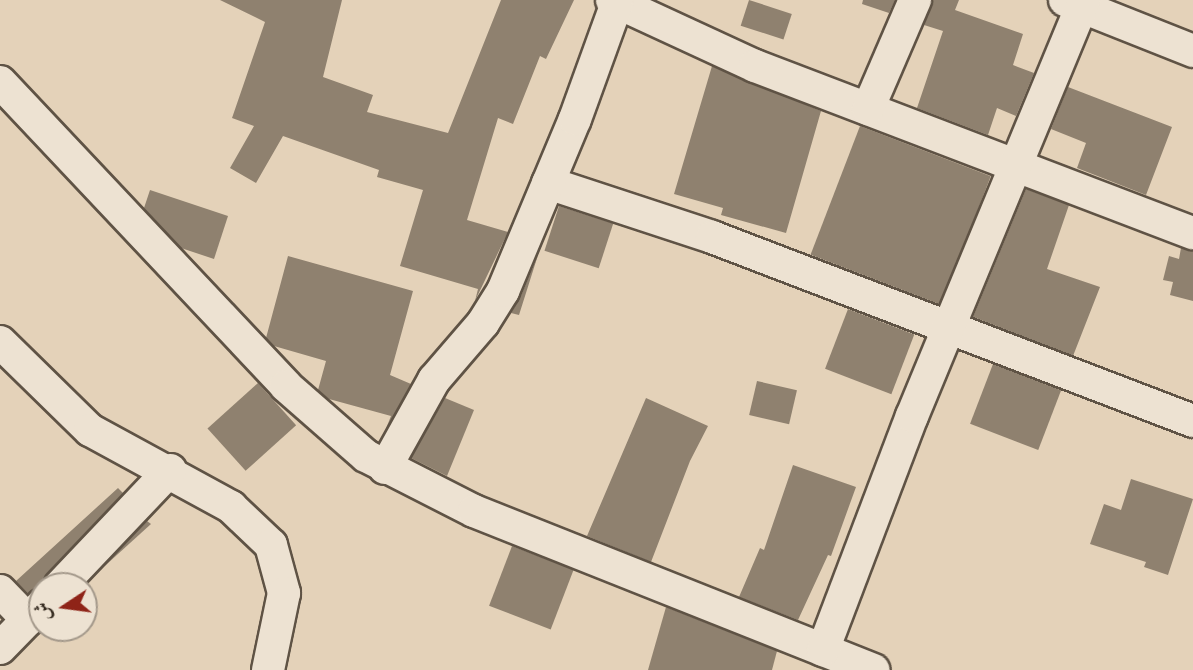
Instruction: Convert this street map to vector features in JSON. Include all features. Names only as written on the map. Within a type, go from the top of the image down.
[{"type":"street","points":[[868,109],[915,0]]},
{"type":"street","points":[[384,467],[434,380],[493,309],[548,183],[615,1],[755,66],[1193,233]]},
{"type":"street","points":[[823,650],[1076,2],[1193,51]]},
{"type":"street","points":[[0,82],[286,386],[384,467],[591,560],[873,670]]},
{"type":"street","points":[[548,183],[712,237],[1193,421]]},
{"type":"street","points":[[0,342],[90,430],[170,470],[232,507],[271,545],[284,593],[268,670]]},
{"type":"street","points":[[73,572],[170,470]]},
{"type":"street","points":[[0,591],[28,609]]},
{"type":"street","points":[[0,648],[28,620]]},
{"type":"building","points":[[220,0],[342,0],[323,77],[373,95],[367,112],[448,133],[501,0],[574,0],[546,59],[540,56],[513,124],[498,118],[467,220],[508,232],[475,301],[478,289],[400,266],[423,190],[377,177],[379,170],[283,136],[256,183],[230,168],[254,126],[232,118],[265,22]]},
{"type":"building","points":[[749,0],[792,14],[783,40],[741,26]]},
{"type":"building","points":[[863,0],[895,0],[889,13],[862,4]]},
{"type":"building","points":[[933,0],[959,0],[955,10],[1023,34],[1013,65],[1034,73],[1016,116],[997,108],[988,135],[917,108],[943,31],[924,25]]},
{"type":"building","points":[[712,66],[821,111],[786,233],[721,215],[723,208],[674,194]]},
{"type":"building","points":[[1068,87],[1172,127],[1146,195],[1077,168],[1086,143],[1051,129]]},
{"type":"building","points":[[860,126],[991,176],[941,305],[811,255]]},
{"type":"building","points":[[1026,189],[1069,205],[1047,269],[1100,287],[1073,356],[973,317]]},
{"type":"building","points":[[150,190],[228,216],[214,259],[181,248],[144,208]]},
{"type":"building","points":[[559,206],[613,224],[599,268],[544,251]]},
{"type":"building","points":[[1181,248],[1193,251],[1193,301],[1170,295],[1173,282],[1163,280],[1169,256],[1179,259]]},
{"type":"building","points":[[538,255],[519,315],[511,313],[520,298]]},
{"type":"building","points":[[288,256],[413,291],[390,375],[411,384],[385,431],[391,416],[329,399],[318,390],[326,361],[274,346],[266,338]]},
{"type":"building","points":[[848,309],[914,334],[891,394],[825,369]]},
{"type":"building","points":[[993,364],[1061,390],[1038,450],[970,424]]},
{"type":"building","points":[[757,381],[797,390],[789,424],[749,415]]},
{"type":"building","points":[[258,383],[296,425],[246,471],[207,429]]},
{"type":"building","points":[[445,398],[474,410],[447,476],[411,458]]},
{"type":"building","points":[[646,398],[708,426],[690,461],[651,562],[587,536]]},
{"type":"building","points":[[793,465],[856,487],[831,556],[828,555],[798,620],[739,597],[760,548],[764,550]]},
{"type":"building","points":[[1131,479],[1193,499],[1168,575],[1144,567],[1146,562],[1090,544],[1104,504],[1121,510]]},
{"type":"building","points":[[118,488],[123,493],[48,572],[28,572],[28,593],[16,581]]},
{"type":"building","points":[[147,521],[151,524],[98,572]]},
{"type":"building","points":[[512,546],[574,570],[551,629],[489,606]]},
{"type":"building","points":[[666,607],[777,651],[772,670],[648,670]]}]
